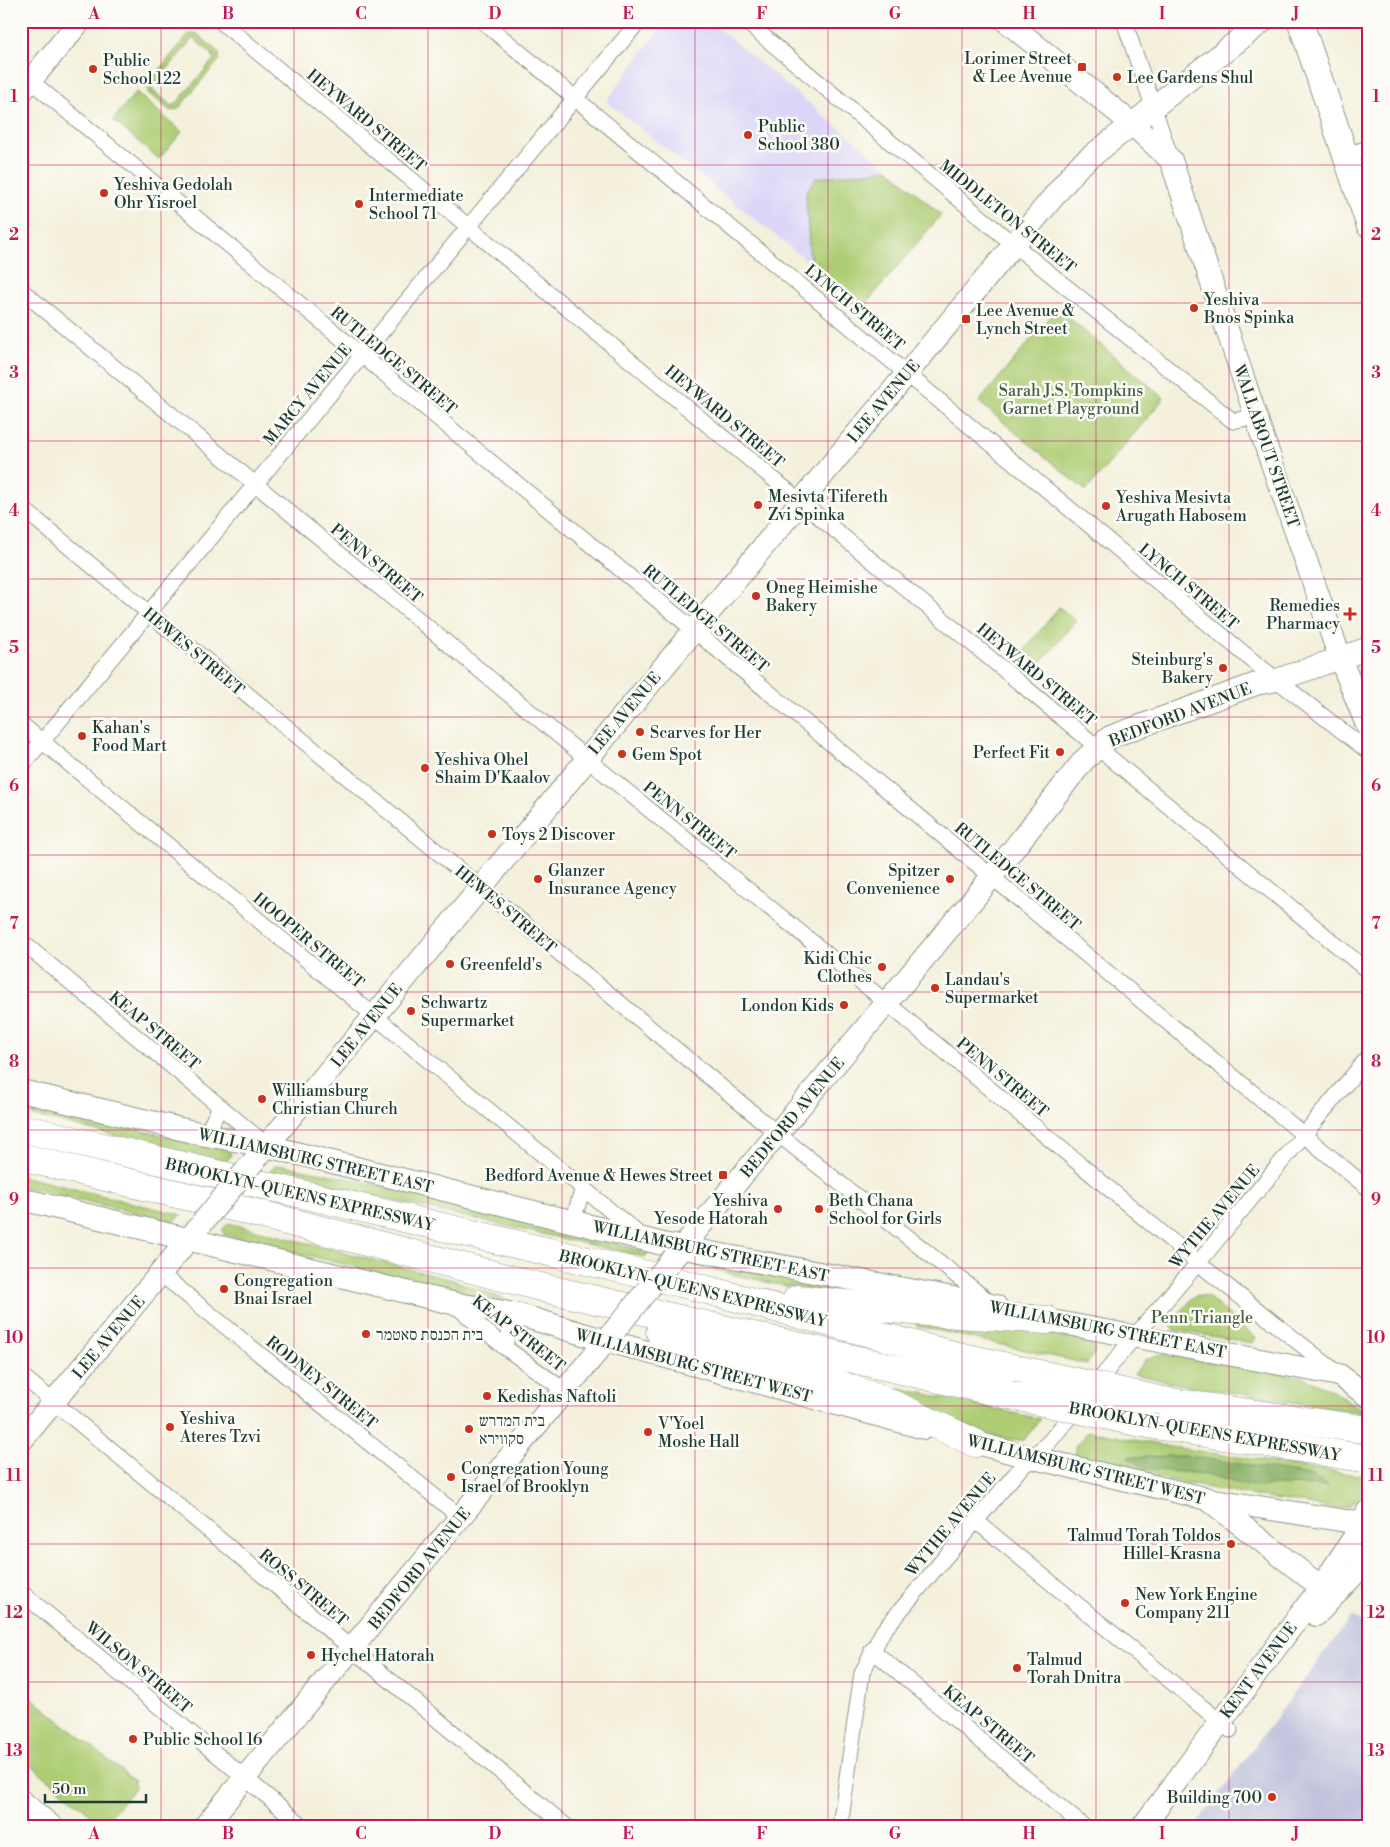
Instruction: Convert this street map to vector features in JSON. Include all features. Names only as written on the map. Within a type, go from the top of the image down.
[{"type":"highway","name":"BROOKLYN-QUEENS EXPRESSWAY","points":[[21,1128],[679,1263],[949,1354],[1163,1401],[1369,1430]]},
{"type":"highway","name":"BROOKLYN-QUEENS EXPRESSWAY","points":[[21,1157],[240,1209],[544,1288],[1010,1394],[1142,1423],[1369,1460]]},
{"type":"highway","points":[[679,1263],[836,1304],[1047,1320]]},
{"type":"highway","points":[[544,1288],[560,1304],[827,1380],[890,1403],[975,1443]]},
{"type":"main road","points":[[24,82],[80,21]]},
{"type":"main road","name":"WALLABOUT STREET","points":[[1006,21],[1132,124],[1171,160],[1256,416],[1340,658],[1369,730]]},
{"type":"main road","name":"LEE AVENUE","points":[[21,1441],[906,372],[1079,166],[1263,21]]},
{"type":"main road","points":[[1300,21],[1357,152],[1369,225]]},
{"type":"main road","name":"BEDFORD AVENUE","points":[[205,1826],[610,1335],[679,1263],[778,1134],[992,877],[1084,760],[1110,737],[1256,684],[1277,680],[1369,648]]},
{"type":"main road","name":"WILLIAMSBURG STREET EAST","points":[[21,1091],[206,1135],[260,1153],[645,1239],[679,1263],[996,1306],[1047,1320],[1339,1374],[1369,1397]]},
{"type":"main road","name":"WILLIAMSBURG STREET WEST","points":[[21,1199],[195,1231],[452,1303],[520,1315],[610,1335],[975,1443],[1032,1458],[1208,1499],[1346,1520],[1367,1518]]},
{"type":"main road","points":[[1208,1499],[1331,1587],[1369,1580]]},
{"type":"main road","name":"KENT AVENUE","points":[[1143,1826],[1225,1726],[1331,1587],[1367,1518]]},
{"type":"main road","name":"KENT AVENUE","points":[[1331,1587],[1360,1568],[1369,1553]]},
{"type":"main road","name":"KENT AVENUE","points":[[1158,1826],[1225,1726]]},
{"type":"main road","points":[[21,1800],[51,1826]]},
{"type":"street","name":"HEYWARD STREET","points":[[220,21],[1369,972]]},
{"type":"street","name":"LYNCH STREET","points":[[482,21],[1258,666],[1369,752]]},
{"type":"street","name":"MARCY AVENUE","points":[[21,768],[639,21]]},
{"type":"street","name":"MIDDLETON STREET","points":[[745,21],[1013,244],[1233,421],[1256,416]]},
{"type":"street","name":"WALLABOUT STREET","points":[[1124,21],[1171,160]]},
{"type":"street","name":"RUTLEDGE STREET","points":[[24,82],[362,355],[1369,1189]]},
{"type":"street","name":"PENN STREET","points":[[21,290],[587,759],[887,1003],[1198,1263],[1339,1374]]},
{"type":"street","name":"HEWES STREET","points":[[21,507],[778,1134],[996,1306]]},
{"type":"street","name":"HOOPER STREET","points":[[21,724],[645,1239]]},
{"type":"street","name":"KEAP STREET","points":[[21,942],[220,1107],[260,1153]]},
{"type":"street","name":"WYTHE AVENUE","points":[[840,1826],[860,1678],[872,1650],[883,1631],[1018,1471],[1050,1441],[1135,1336],[1198,1263],[1369,1056]]},
{"type":"street","points":[[206,1135],[220,1107]]},
{"type":"street","points":[[573,1222],[583,1187]]},
{"type":"street","name":"RODNEY STREET","points":[[161,1274],[460,1517]]},
{"type":"street","name":"KEAP STREET","points":[[452,1303],[503,1346],[565,1391]]},
{"type":"street","points":[[503,1346],[520,1315]]},
{"type":"street","name":"ROSS STREET","points":[[21,1375],[566,1826]]},
{"type":"street","points":[[976,1520],[1225,1726]]},
{"type":"street","name":"WILSON STREET","points":[[21,1592],[303,1826]]},
{"type":"street","name":"KEAP STREET","points":[[872,1650],[1083,1826]]},
{"type":"shaded area","name":"Public School 380","points":[[666,21],[709,21],[889,169],[941,215],[864,306],[606,101]]},
{"type":"shaded area","points":[[1352,1616],[1369,1629],[1369,1826],[1195,1826]]},
{"type":"green space","points":[[196,33],[219,53],[219,60],[178,109],[171,111],[148,93],[147,85],[188,35]],"holes":[[[193,38],[212,54],[214,59],[176,104],[172,106],[153,91],[152,88]]]},
{"type":"green space","points":[[136,92],[182,132],[159,159],[113,120]]},
{"type":"green space","points":[[889,169],[941,215],[864,306],[810,264],[806,192],[816,178]]},
{"type":"green space","name":"Sarah J.S. Tompkins Garnet Playground","points":[[1057,308],[1164,398],[1086,491],[979,402]]},
{"type":"green space","points":[[1059,607],[1076,621],[1032,673],[1016,661]]},
{"type":"green space","points":[[21,1102],[229,1151],[231,1155],[226,1162],[21,1113]]},
{"type":"green space","points":[[283,1165],[356,1180],[649,1252],[645,1257],[269,1173],[275,1166]]},
{"type":"green space","points":[[21,1176],[182,1215],[173,1222],[21,1186]]},
{"type":"green space","points":[[228,1223],[453,1280],[533,1310],[224,1235],[223,1229]]},
{"type":"green space","points":[[702,1261],[891,1298],[847,1296],[775,1284],[697,1266]]},
{"type":"green space","name":"Penn Triangle","points":[[1195,1295],[1208,1297],[1256,1338],[1252,1343],[1174,1330],[1171,1324]]},
{"type":"green space","points":[[915,1323],[1015,1326],[1083,1336],[1093,1342],[1096,1350],[1087,1364],[917,1326]]},
{"type":"green space","points":[[1160,1354],[1304,1377],[1331,1390],[1369,1414],[1178,1384],[1134,1374],[1146,1359]]},
{"type":"green space","points":[[899,1388],[1040,1419],[1024,1440],[1009,1439],[976,1430],[960,1423],[898,1392]]},
{"type":"green space","points":[[1089,1431],[1165,1446],[1369,1477],[1369,1479],[1354,1502],[1348,1506],[1337,1508],[1248,1495],[1087,1461],[1076,1454],[1075,1446]]},
{"type":"green space","points":[[1189,1456],[1309,1475],[1328,1486],[1275,1485],[1260,1487],[1206,1474],[1145,1469],[1128,1457]]},
{"type":"green space","points":[[21,1689],[134,1781],[135,1788],[103,1824],[21,1757]]},
{"type":"place","name":"Lorimer Street & Lee Avenue","points":[[1082,67]]},
{"type":"place","name":"Public School 122","points":[[93,69]]},
{"type":"place","name":"Lee Gardens Shul","points":[[1117,77]]},
{"type":"place","name":"Public School 380","points":[[748,135]]},
{"type":"place","name":"Yeshiva Gedolah Ohr Yisroel","points":[[104,193]]},
{"type":"place","name":"Intermediate School 71","points":[[359,204]]},
{"type":"place","name":"Yeshiva Bnos Spinka","points":[[1194,308]]},
{"type":"place","name":"Lee Avenue & Lynch Street","points":[[966,319]]},
{"type":"place","name":"Mesivta Tifereth Zvi Spinka","points":[[758,505]]},
{"type":"place","name":"Yeshiva Mesivta Arugath Habosem","points":[[1106,506]]},
{"type":"place","name":"Oneg Heimishe Bakery","points":[[756,596]]},
{"type":"place","name":"Remedies Pharmacy","points":[[1350,614]]},
{"type":"place","name":"Steinburg's Bakery","points":[[1223,668]]},
{"type":"place","name":"Scarves for Her","points":[[640,732]]},
{"type":"place","name":"Kahan's Food Mart","points":[[82,736]]},
{"type":"place","name":"Perfect Fit","points":[[1060,752]]},
{"type":"place","name":"Gem Spot","points":[[622,754]]},
{"type":"place","name":"Yeshiva Ohel Shaim D'Kaalov","points":[[425,768]]},
{"type":"place","name":"Toys 2 Discover","points":[[492,834]]},
{"type":"place","name":"Glanzer Insurance Agency","points":[[538,879]]},
{"type":"place","name":"Spitzer Convenience","points":[[950,879]]},
{"type":"place","name":"Greenfeld's","points":[[450,964]]},
{"type":"place","name":"Kidi Chic Clothes","points":[[882,967]]},
{"type":"place","name":"Landau's Supermarket","points":[[935,988]]},
{"type":"place","name":"London Kids","points":[[844,1005]]},
{"type":"place","name":"Schwartz Supermarket","points":[[411,1011]]},
{"type":"place","name":"Williamsburg Christian Church","points":[[262,1099]]},
{"type":"place","name":"Bedford Avenue & Hewes Street","points":[[723,1175]]},
{"type":"place","name":"Yeshiva Yesode Hatorah","points":[[778,1209]]},
{"type":"place","name":"Beth Chana School for Girls","points":[[819,1209]]},
{"type":"place","name":"Congregation Bnai Israel","points":[[224,1289]]},
{"type":"place","name":"בית הכנסת סאטמר","points":[[366,1334]]},
{"type":"place","name":"Kedishas Naftoli","points":[[487,1396]]},
{"type":"place","name":"Yeshiva Ateres Tzvi","points":[[170,1427]]},
{"type":"place","name":"בית המדרש סקווירא","points":[[469,1429]]},
{"type":"place","name":"V'Yoel Moshe Hall","points":[[648,1432]]},
{"type":"place","name":"Congregation Young Israel of Brooklyn","points":[[451,1477]]},
{"type":"place","name":"Talmud Torah Toldos Hillel-Krasna","points":[[1231,1544]]},
{"type":"place","name":"New York Engine Company 211","points":[[1125,1603]]},
{"type":"place","name":"Hychel Hatorah","points":[[311,1655]]},
{"type":"place","name":"Talmud Torah Dnitra","points":[[1017,1668]]},
{"type":"place","name":"Public School 16","points":[[133,1739]]},
{"type":"place","name":"Building 700","points":[[1272,1797]]}]
